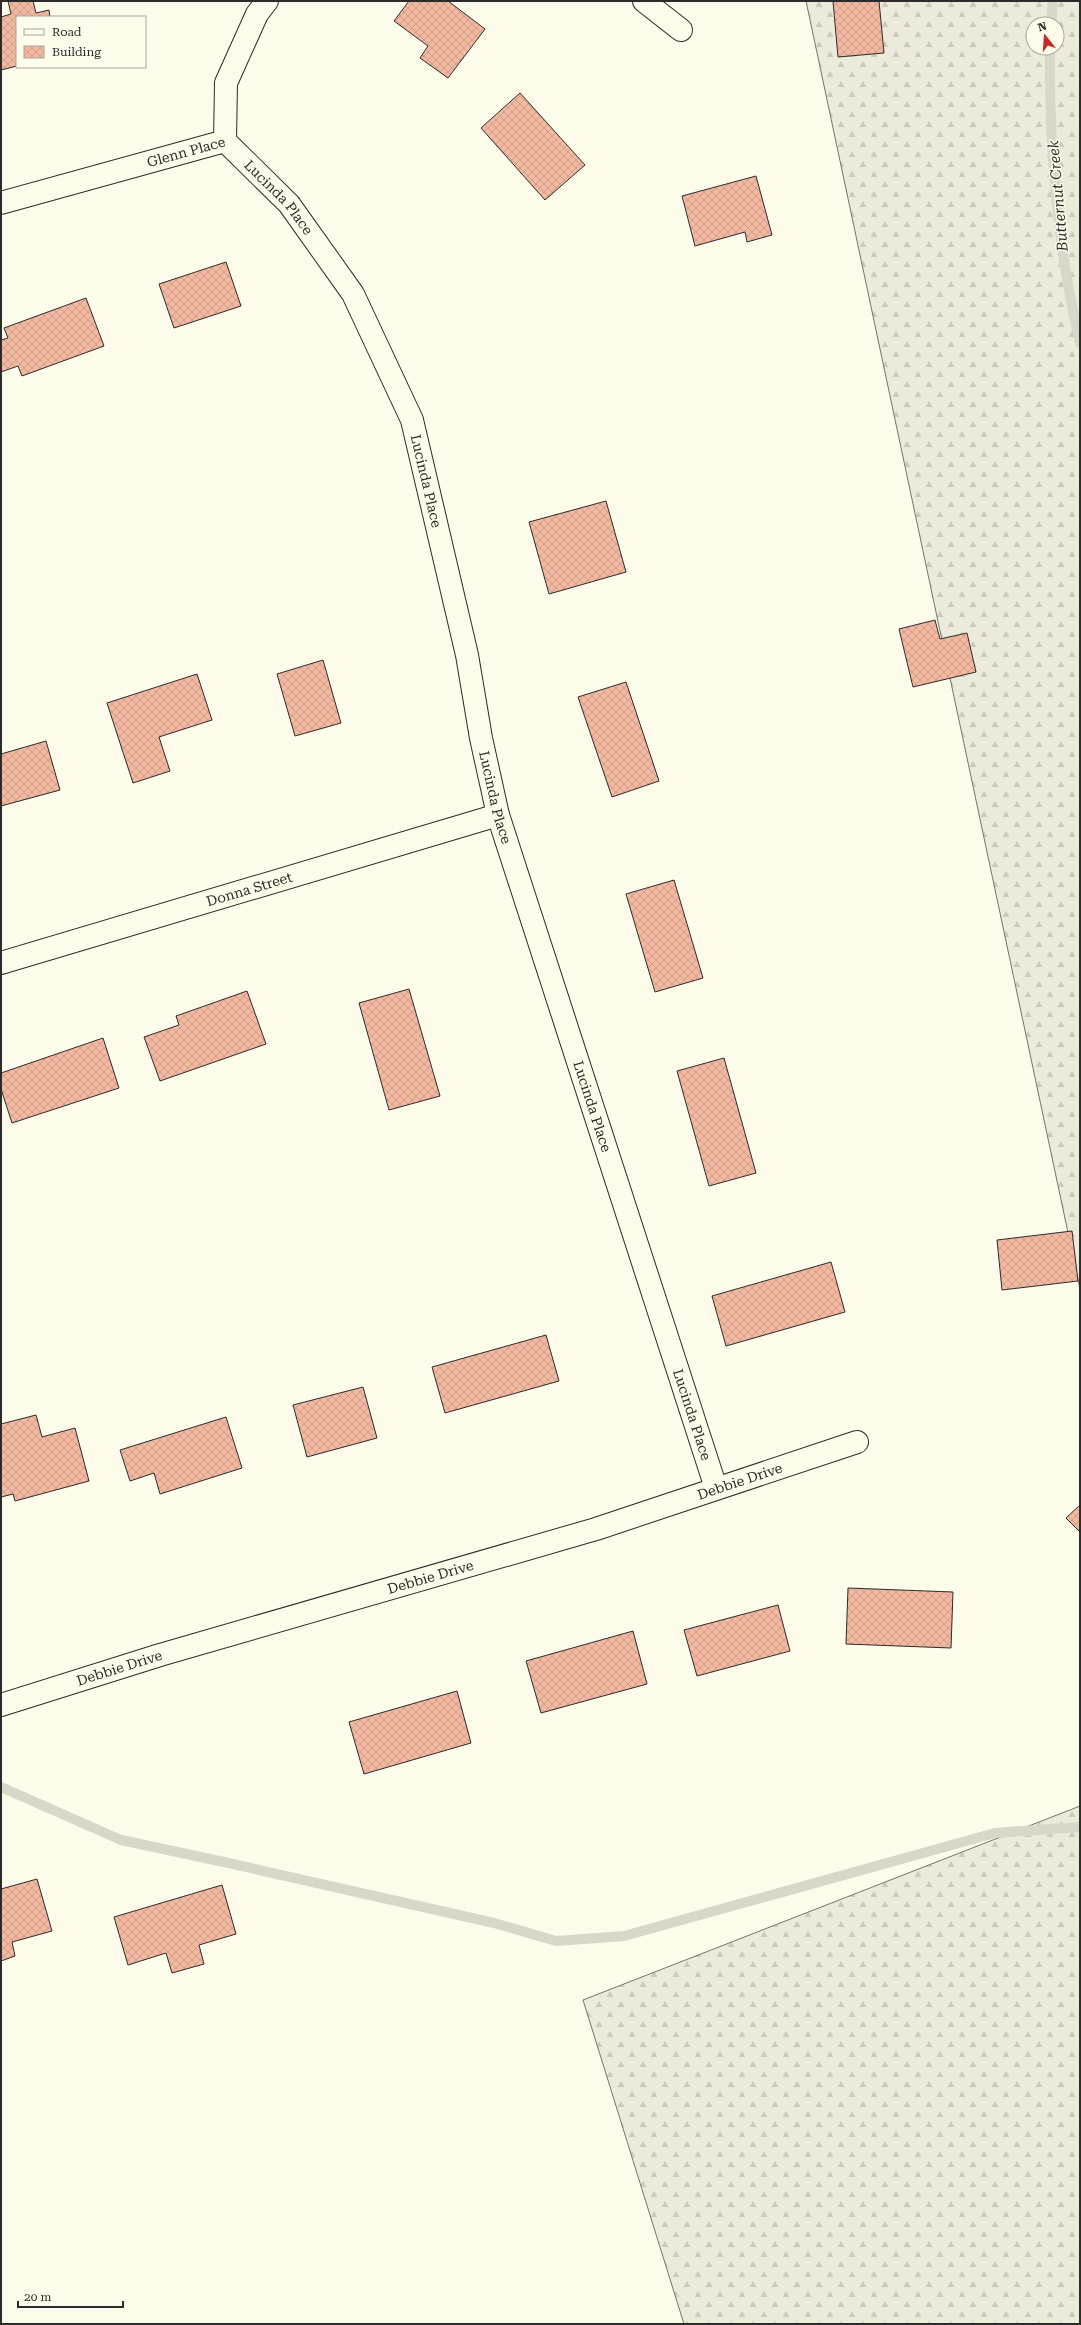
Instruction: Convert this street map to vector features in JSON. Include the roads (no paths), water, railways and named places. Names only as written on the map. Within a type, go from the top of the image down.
[{"type":"street","name":"Glenn Place","points":[[1,203],[226,141],[226,83],[256,14],[267,1]]},
{"type":"street","points":[[644,1],[681,30]]},
{"type":"street","name":"Lucinda Place","points":[[226,141],[289,204],[353,294],[412,420],[467,655],[481,738],[498,815],[716,1488]]},
{"type":"street","name":"Donna Street","points":[[1,963],[498,815]]},
{"type":"street","name":"Debbie Drive","points":[[1,1706],[160,1655],[596,1529],[857,1442]]},
{"type":"waterway","name":"Butternut Creek","points":[[1052,16],[1053,1]]},
{"type":"waterway","name":"Butternut Creek","points":[[1050,56],[1051,123],[1056,197],[1065,270],[1080,343]]},
{"type":"waterway","points":[[1,1787],[121,1840],[494,1923],[556,1941],[624,1936],[995,1833],[1080,1827]]}]
